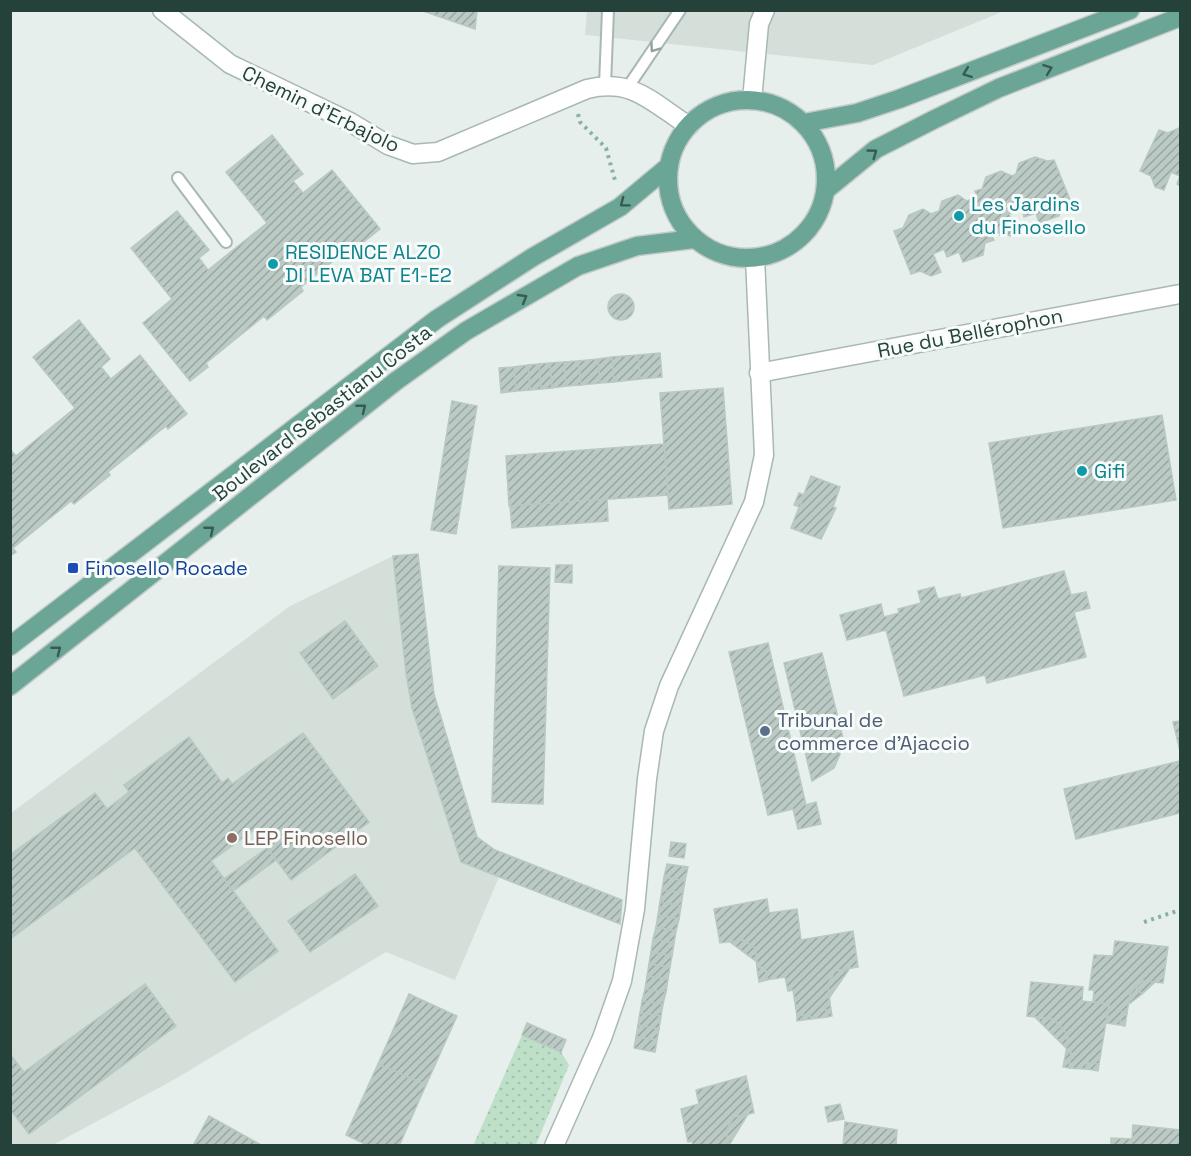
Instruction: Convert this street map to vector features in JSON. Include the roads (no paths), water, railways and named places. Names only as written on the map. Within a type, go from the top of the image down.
[{"type":"main road","points":[[804,123],[857,113],[888,103],[1105,16],[1130,10]]},
{"type":"main road","points":[[827,189],[876,149],[935,118],[999,88],[1180,17]]},
{"type":"main road","points":[[752,100],[780,107],[804,123],[818,142],[826,164],[827,189],[822,210],[811,228],[785,249],[755,258],[722,255],[694,238],[681,223],[672,206],[668,186],[669,166],[676,145],[689,126],[707,111],[729,102],[752,100]]},
{"type":"main road","name":"Boulevard Sebastianu Costa","points":[[10,646],[437,319],[533,257],[620,207],[669,166]]},
{"type":"main road","name":"Boulevard Sebastianu Costa","points":[[10,686],[396,381],[466,331],[578,266],[637,246],[694,238]]},
{"type":"street","name":"Chemin d'Erbajolo","points":[[162,10],[230,64],[350,122],[388,145],[413,154],[438,152],[587,89],[605,85],[628,87],[689,126]]},
{"type":"street","points":[[752,100],[759,24],[765,10]]},
{"type":"street","points":[[554,1146],[602,1038],[622,981],[635,909],[646,779],[654,731],[669,686],[754,502],[764,455],[755,258]]},
{"type":"street","name":"Rue du Bellérophon","points":[[759,373],[1180,294]]},
{"type":"lane","points":[[605,85],[608,10]]},
{"type":"lane","points":[[628,87],[680,10]]},
{"type":"lane","points":[[178,178],[226,242]]},
{"type":"place","name":"Les Jardins du Finosello","points":[[959,216]]},
{"type":"place","name":"RESIDENCE ALZO DI LEVA BAT E1-E2","points":[[273,264]]},
{"type":"place","name":"Gifi","points":[[1082,471]]},
{"type":"place","name":"Finosello Rocade","points":[[73,568]]},
{"type":"place","name":"Tribunal de commerce d'Ajaccio","points":[[765,731]]},
{"type":"place","name":"LEP Finosello","points":[[232,838]]}]
